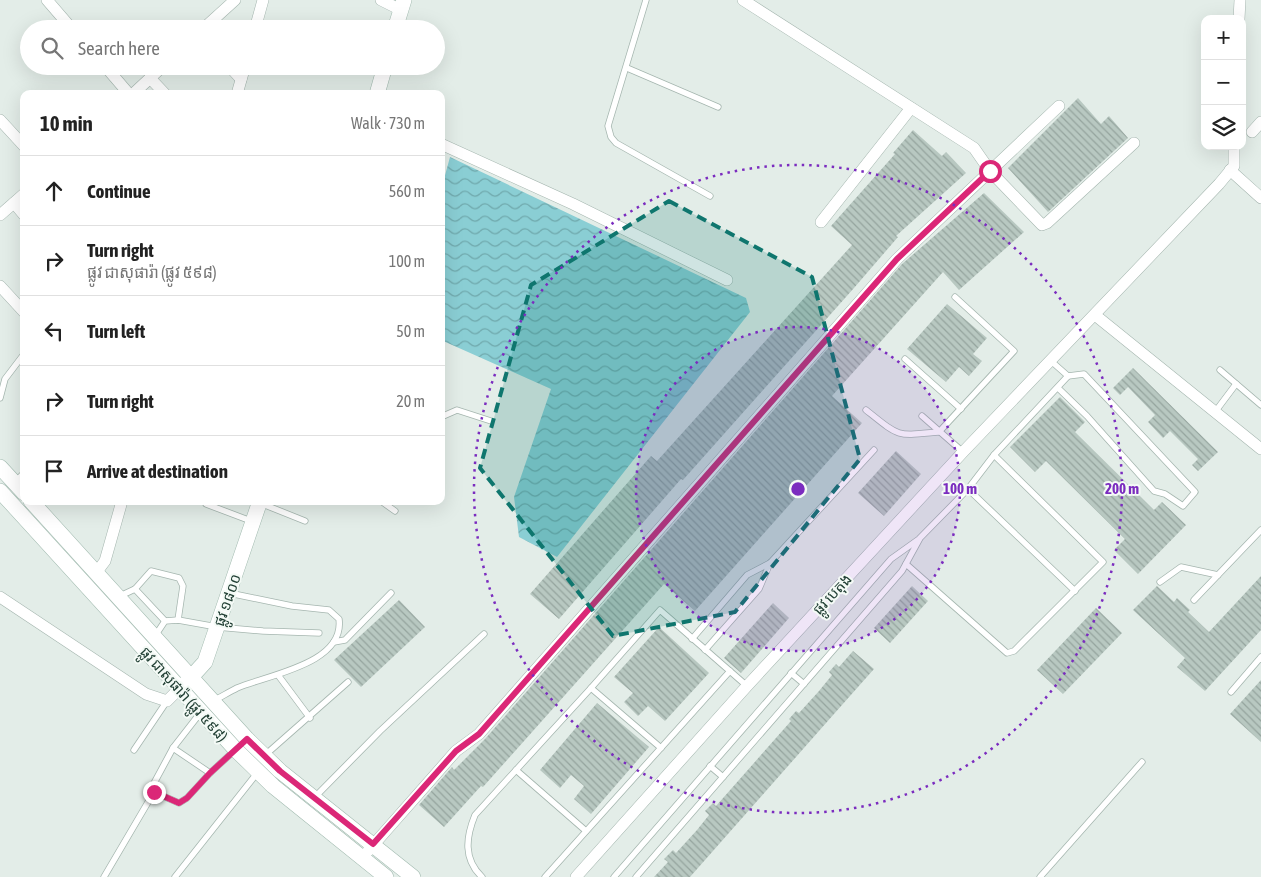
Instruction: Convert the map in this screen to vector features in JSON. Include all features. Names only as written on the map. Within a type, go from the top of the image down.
[{"type":"main road","points":[[399,20],[403,5]]},
{"type":"main road","points":[[378,90],[382,75]]},
{"type":"main road","points":[[0,467],[20,482]]},
{"type":"main road","name":"ផ្លូវ ជាសុផារ៉ា (ផ្លូវ ៥៩៨)","points":[[0,492],[258,772],[386,877]]},
{"type":"main road","name":"ផ្លូវ ជាសុផារ៉ា (ផ្លូវ ៥៩៨)","points":[[35,505],[190,678],[264,756],[413,877]]},
{"type":"main road","name":"ផ្លូវ ១៨០០","points":[[180,689],[205,662],[259,505]]},
{"type":"street","points":[[47,0],[64,20]]},
{"type":"street","points":[[213,20],[235,0]]},
{"type":"street","points":[[257,20],[263,0]]},
{"type":"street","points":[[380,0],[403,5]]},
{"type":"street","points":[[743,0],[974,148],[990,171],[1042,225],[1047,224],[1134,143]]},
{"type":"street","points":[[1239,15],[1240,0]]},
{"type":"street","points":[[113,75],[126,90]]},
{"type":"street","points":[[137,90],[153,75]]},
{"type":"street","points":[[237,75],[241,79]]},
{"type":"street","points":[[238,90],[242,75]]},
{"type":"street","points":[[150,78],[161,90]]},
{"type":"street","points":[[362,858],[456,751],[479,734],[897,259],[1059,106]]},
{"type":"street","points":[[821,222],[911,108]]},
{"type":"street","points":[[0,120],[20,142]]},
{"type":"street","points":[[1252,132],[1261,122]]},
{"type":"street","points":[[445,146],[573,204],[727,280]]},
{"type":"street","points":[[1234,150],[1234,166],[1230,170],[1261,198]]},
{"type":"street","name":"ផ្លូវ បេតុង","points":[[576,877],[747,686],[963,452],[1219,184],[1230,170]]},
{"type":"street","points":[[0,215],[20,198]]},
{"type":"street","points":[[14,203],[20,210]]},
{"type":"street","points":[[0,286],[20,308]]},
{"type":"street","points":[[1094,315],[1261,449]]},
{"type":"street","points":[[96,573],[105,561],[121,505]]},
{"type":"street","points":[[0,597],[146,694],[167,701],[180,689]]},
{"type":"lane","points":[[646,0],[608,126],[611,137],[616,144],[710,196]]},
{"type":"lane","points":[[627,68],[718,107]]},
{"type":"lane","points":[[866,410],[893,431],[902,435],[939,432],[1014,351],[954,297]]},
{"type":"lane","points":[[0,398],[5,379],[20,359]]},
{"type":"lane","points":[[905,359],[960,409]]},
{"type":"lane","points":[[1051,361],[1068,376]]},
{"type":"lane","points":[[1220,370],[1261,405]]},
{"type":"lane","points":[[614,877],[891,559],[919,539],[968,489],[994,455],[1068,376],[1084,374],[1195,492],[1183,506],[1165,494],[1154,491],[1087,416],[1058,388]]},
{"type":"lane","points":[[1215,412],[1236,384]]},
{"type":"lane","points":[[445,415],[457,410],[491,421]]},
{"type":"lane","points":[[922,416],[963,452]]},
{"type":"lane","points":[[705,650],[759,589],[770,563],[874,450]]},
{"type":"lane","points":[[906,564],[1007,654],[1014,651],[1103,562],[994,455]]},
{"type":"lane","points":[[968,489],[1075,592]]},
{"type":"lane","points":[[209,505],[254,522]]},
{"type":"lane","points":[[267,505],[305,521]]},
{"type":"lane","points":[[387,505],[395,511]]},
{"type":"lane","points":[[1194,600],[1261,530]]},
{"type":"lane","points":[[636,877],[906,564],[919,539]]},
{"type":"lane","points":[[692,639],[747,575],[770,563]]},
{"type":"lane","points":[[1160,582],[1181,567],[1218,574]]},
{"type":"lane","points":[[119,597],[135,589],[151,570],[180,578],[183,586],[178,620]]},
{"type":"lane","points":[[135,589],[165,621]]},
{"type":"lane","points":[[104,877],[154,792],[153,785],[173,748],[201,712],[213,702],[237,688],[305,665],[334,642],[339,634],[340,624],[334,612],[229,593]]},
{"type":"lane","points":[[334,642],[345,640],[391,593]]},
{"type":"lane","points":[[482,877],[476,871],[467,848],[468,833],[476,815],[660,610],[747,686]]},
{"type":"lane","points":[[154,636],[165,621],[178,620],[217,628],[319,632]]},
{"type":"lane","points":[[314,798],[380,730],[484,634]]},
{"type":"lane","points":[[1230,692],[1261,657]]},
{"type":"lane","points":[[545,877],[730,671]]},
{"type":"lane","points":[[791,673],[804,684]]},
{"type":"lane","points":[[278,675],[310,718]]},
{"type":"lane","points":[[264,756],[310,718],[348,682]]},
{"type":"lane","points":[[591,688],[660,748]]},
{"type":"lane","points":[[134,750],[167,701]]},
{"type":"lane","points":[[154,792],[179,803],[187,798],[210,773],[247,739]]},
{"type":"lane","points":[[173,748],[210,773]]},
{"type":"lane","points":[[1040,877],[1142,762]]},
{"type":"lane","points":[[710,766],[723,777]]},
{"type":"lane","points":[[516,770],[586,831]]},
{"type":"lane","points":[[175,877],[258,772]]},
{"type":"highlighted area","points":[[669,201],[812,277],[860,459],[735,612],[613,636],[480,468],[531,285]]},
{"type":"water","points":[[450,157],[746,298],[750,312],[557,557],[519,537],[514,497],[551,389],[445,342],[445,175]]},
{"type":"building","points":[[1078,98],[1101,124],[1109,116],[1128,138],[1048,212],[1008,168]]},
{"type":"building","points":[[913,130],[942,156],[946,152],[966,173],[896,236],[898,237],[854,288],[683,480],[681,479],[559,619],[530,594],[651,456],[657,461],[852,245],[831,226],[895,154],[893,153]]},
{"type":"building","points":[[984,193],[1024,232],[959,290],[943,272],[832,396],[862,423],[695,611],[664,584],[483,787],[481,786],[444,827],[419,805],[452,767],[454,770],[485,739],[902,264]]},
{"type":"building","points":[[947,304],[987,338],[973,354],[982,361],[969,376],[959,367],[946,382],[907,349]]},
{"type":"building","points":[[1133,368],[1218,452],[1198,471],[1192,465],[1198,459],[1170,431],[1163,438],[1148,422],[1155,415],[1128,387],[1120,395],[1113,388]]},
{"type":"building","points":[[1060,397],[1085,422],[1075,432],[1154,510],[1162,502],[1186,525],[1138,574],[1114,550],[1125,539],[1046,461],[1035,472],[1010,447]]},
{"type":"building","points":[[896,451],[921,474],[884,516],[858,493]]},
{"type":"building","points":[[1261,576],[1261,630],[1205,691],[1177,667],[1185,658],[1133,610],[1157,586],[1174,602],[1177,598],[1190,610],[1188,612],[1209,632]]},
{"type":"building","points":[[912,586],[928,601],[890,643],[874,628]]},
{"type":"building","points":[[399,600],[425,627],[361,687],[334,660]]},
{"type":"building","points":[[773,603],[789,618],[741,673],[724,658]]},
{"type":"building","points":[[1096,608],[1122,633],[1063,694],[1037,670]]},
{"type":"building","points":[[659,627],[709,673],[665,721],[648,706],[638,716],[624,702],[633,693],[614,677]]},
{"type":"building","points":[[853,651],[874,669],[690,877],[654,877],[668,862],[664,859],[673,850],[676,853],[709,815],[705,811],[713,803],[716,806],[791,721],[789,719],[796,711],[799,713],[819,691],[832,675],[829,672],[836,664],[839,667]]},
{"type":"building","points":[[1261,680],[1261,742],[1230,714]]},
{"type":"building","points":[[597,703],[649,747],[591,814],[574,799],[584,786],[571,775],[560,788],[540,770]]},
{"type":"route","points":[[154,792],[179,803],[187,798],[210,773],[247,739],[280,771],[373,844],[456,751],[479,734],[897,259],[990,171]]}]
